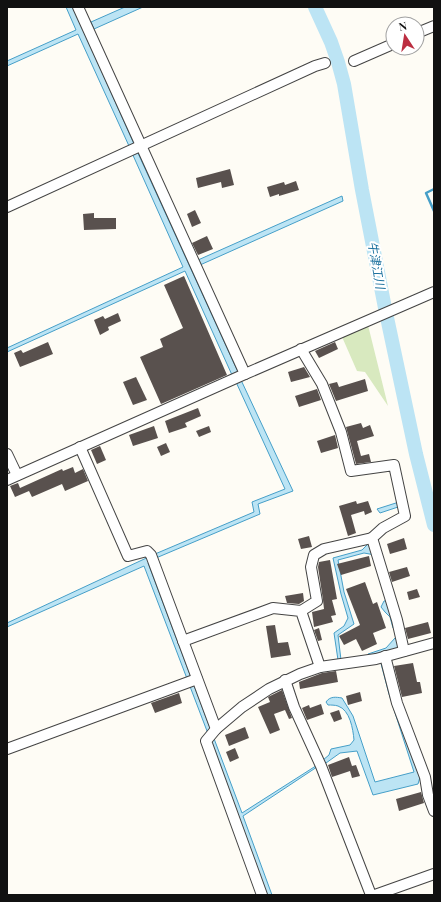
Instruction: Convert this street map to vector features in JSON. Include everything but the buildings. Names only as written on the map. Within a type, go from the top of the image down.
[{"type":"street","points":[[78,7],[245,374]]},
{"type":"street","points":[[354,61],[385,47]]},
{"type":"street","points":[[7,207],[314,66],[324,63]]},
{"type":"street","points":[[7,480],[301,349],[434,292]]},
{"type":"street","points":[[183,641],[272,608],[301,611],[317,601],[311,567],[314,555],[324,549],[372,538],[383,528],[405,516],[394,465],[351,471],[341,432],[322,384],[301,349]]},
{"type":"street","points":[[80,447],[128,556],[147,551],[152,559],[183,641],[192,681],[213,733]]},
{"type":"street","points":[[7,454],[17,475]]},
{"type":"street","points":[[372,538],[397,620],[404,652]]},
{"type":"street","points":[[301,611],[320,668]]},
{"type":"street","points":[[262,895],[206,741],[242,707],[285,680],[320,668],[381,658],[434,643]]},
{"type":"street","points":[[381,658],[396,703],[425,777],[428,795],[434,811]]},
{"type":"street","points":[[285,680],[294,707],[320,764],[371,895]]},
{"type":"street","points":[[7,749],[192,681]]},
{"type":"street","points":[[375,895],[434,874]]},
{"type":"green space","points":[[366,317],[388,406],[365,372],[357,371],[339,330]]},
{"type":"water","points":[[66,7],[73,7],[134,144],[129,146],[78,34],[7,66],[7,61],[76,30]]},
{"type":"water","points":[[125,7],[143,7],[94,29],[91,22]]},
{"type":"water","points":[[137,151],[238,372],[232,375],[185,271],[7,352],[7,348],[183,267],[132,153]]},
{"type":"water","points":[[342,196],[343,201],[200,265],[198,260]]},
{"type":"water","points":[[241,380],[293,491],[258,504],[260,514],[156,558],[148,563],[242,813],[322,762],[329,755],[331,749],[350,745],[354,740],[352,725],[348,716],[342,708],[334,705],[328,705],[326,702],[335,697],[342,698],[353,716],[375,782],[414,772],[389,694],[379,656],[368,656],[368,654],[386,648],[397,637],[399,645],[397,649],[382,653],[420,777],[418,784],[373,795],[357,751],[340,753],[243,816],[272,895],[267,895],[207,731],[144,566],[7,627],[7,623],[155,554],[254,512],[252,502],[285,489],[236,382]]},
{"type":"water","points":[[399,502],[401,506],[380,513],[377,509]]},
{"type":"water","points":[[368,544],[372,547],[375,555],[364,553],[338,560],[344,592],[354,624],[338,635],[341,660],[338,660],[334,633],[344,626],[348,618],[333,558],[362,550]]},
{"type":"water","points":[[388,600],[396,629],[393,628],[390,617],[381,607],[384,601]]},
{"type":"waterway","name":"牛津江川","points":[[315,7],[331,42],[344,84],[362,190],[385,308],[416,454],[434,525]]},
{"type":"waterway","points":[[434,189],[426,193],[434,211]]}]
